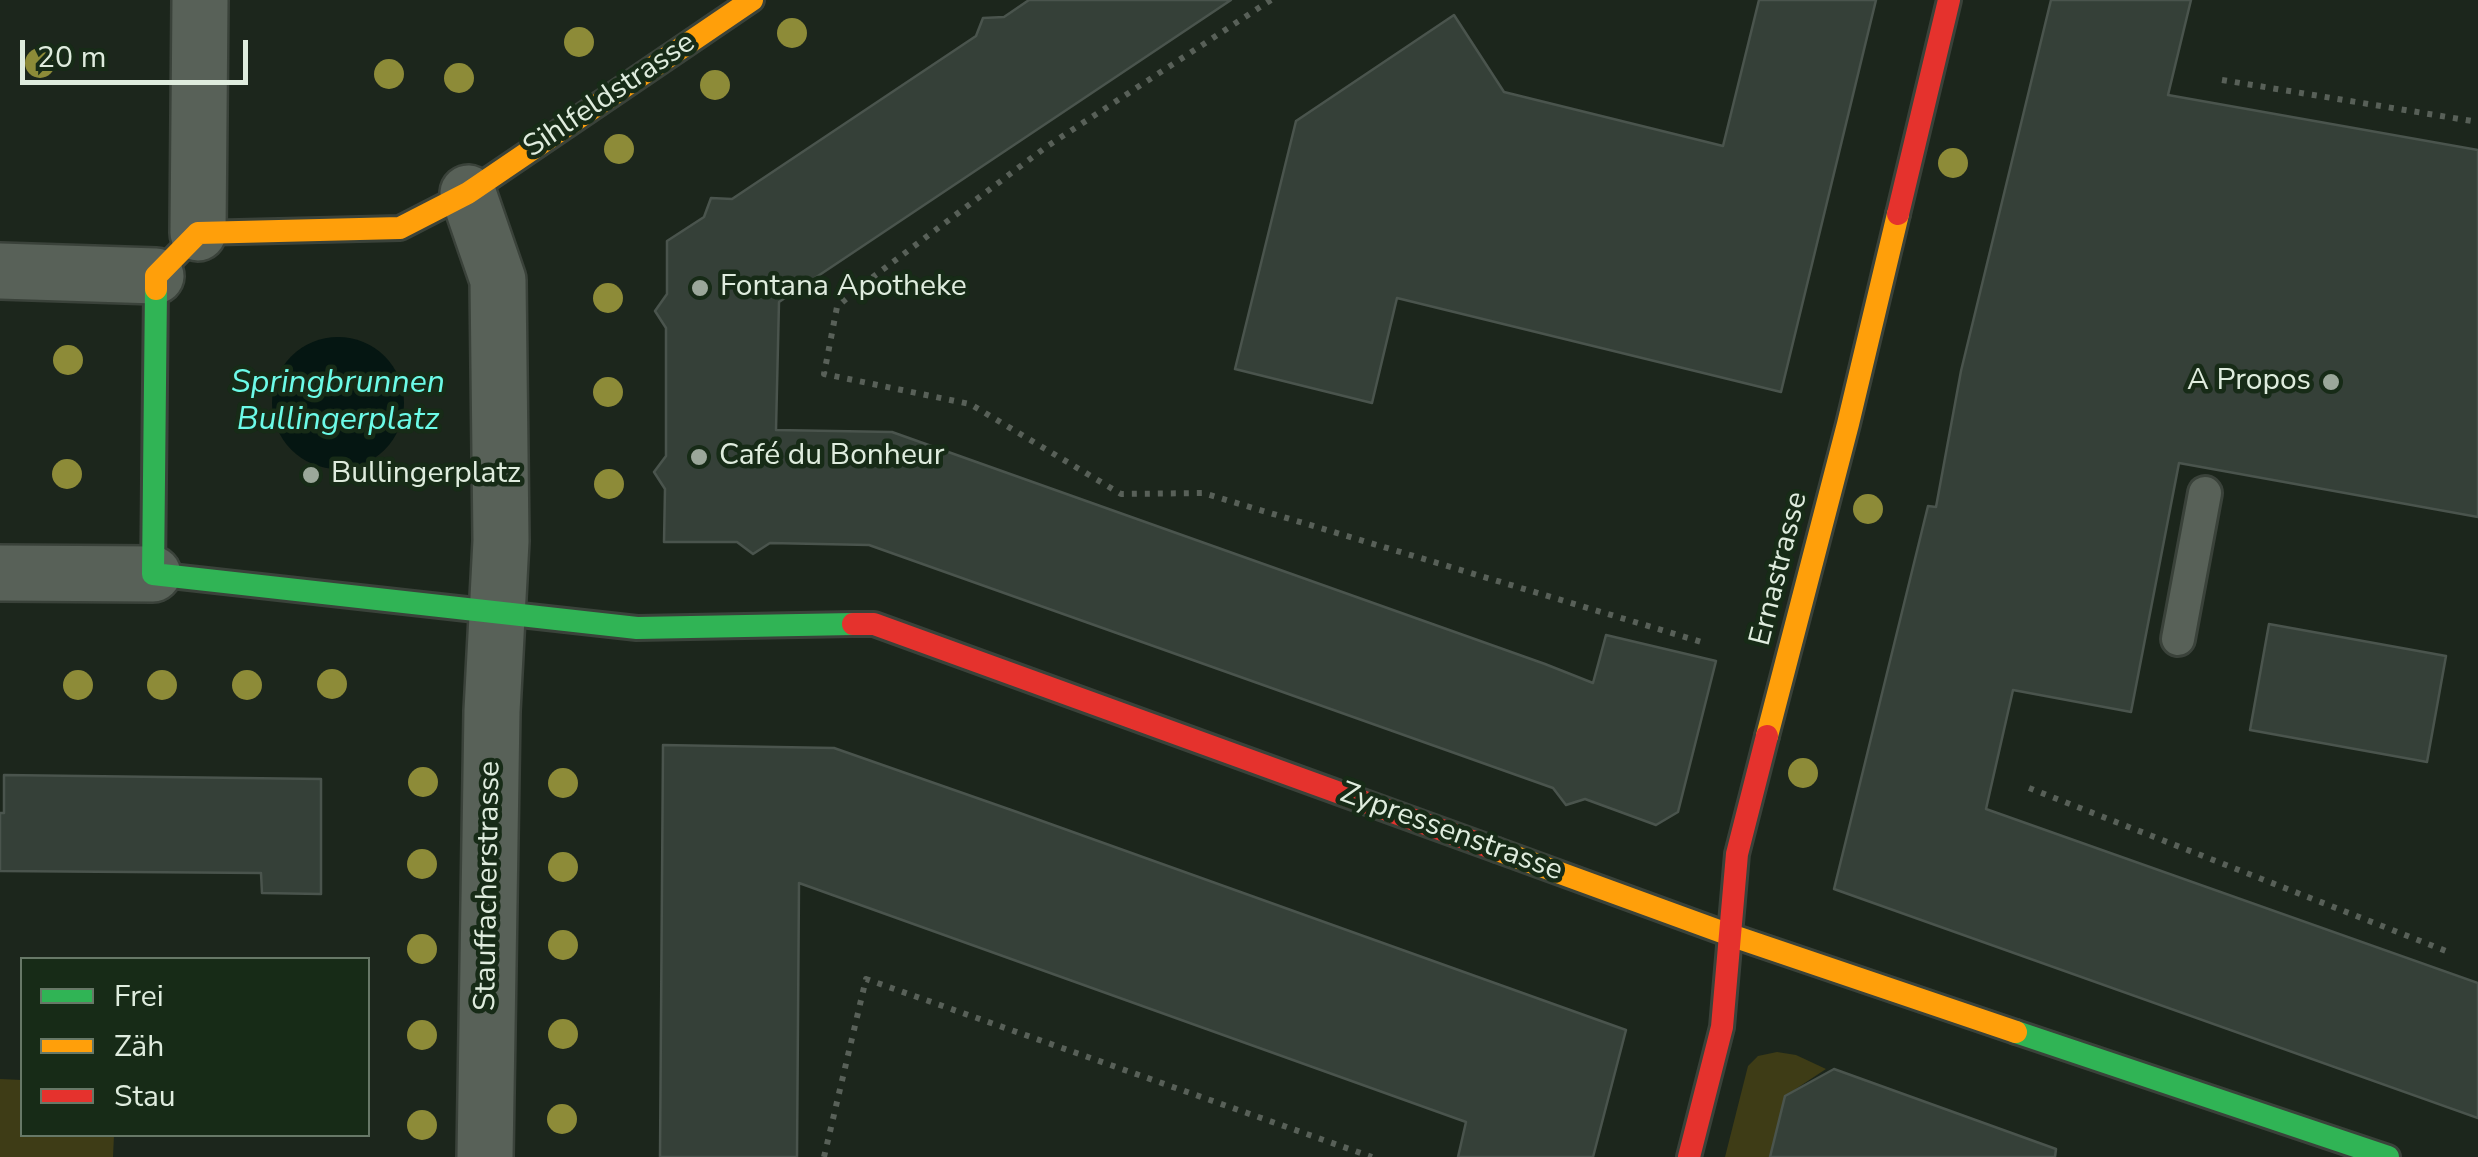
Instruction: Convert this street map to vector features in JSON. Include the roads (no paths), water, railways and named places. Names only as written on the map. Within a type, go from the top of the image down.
[{"type":"street","points":[[154,574],[156,276],[198,233],[200,0]]},
{"type":"street","name":"Sihlfeldstrasse","points":[[468,192],[752,0]]},
{"type":"street","name":"Ernastrasse","points":[[1690,1157],[1722,1027],[1738,854],[1844,439],[1949,0]]},
{"type":"street","points":[[0,573],[154,574],[497,614],[502,540],[498,280],[468,192],[400,228],[198,233]]},
{"type":"street","points":[[0,271],[156,276]]},
{"type":"street","name":"Zypressenstrasse","points":[[497,614],[638,628],[874,624],[1730,935],[2388,1157]]},
{"type":"street","name":"Stauffacherstrasse","points":[[485,1157],[497,614]]},
{"type":"lane","points":[[2178,639],[2205,493]]},
{"type":"water","name":"Springbrunnen Bullingerplatz","points":[[338,337],[375,348],[393,366],[404,403],[393,440],[375,458],[338,469],[301,458],[283,440],[272,403],[283,366],[301,348]]},
{"type":"place","name":"Fontana Apotheke","points":[[700,288]]},
{"type":"place","name":"A Propos","points":[[2331,382]]},
{"type":"place","name":"Café du Bonheur","points":[[699,457]]},
{"type":"place","name":"Bullingerplatz","points":[[311,475]]}]
